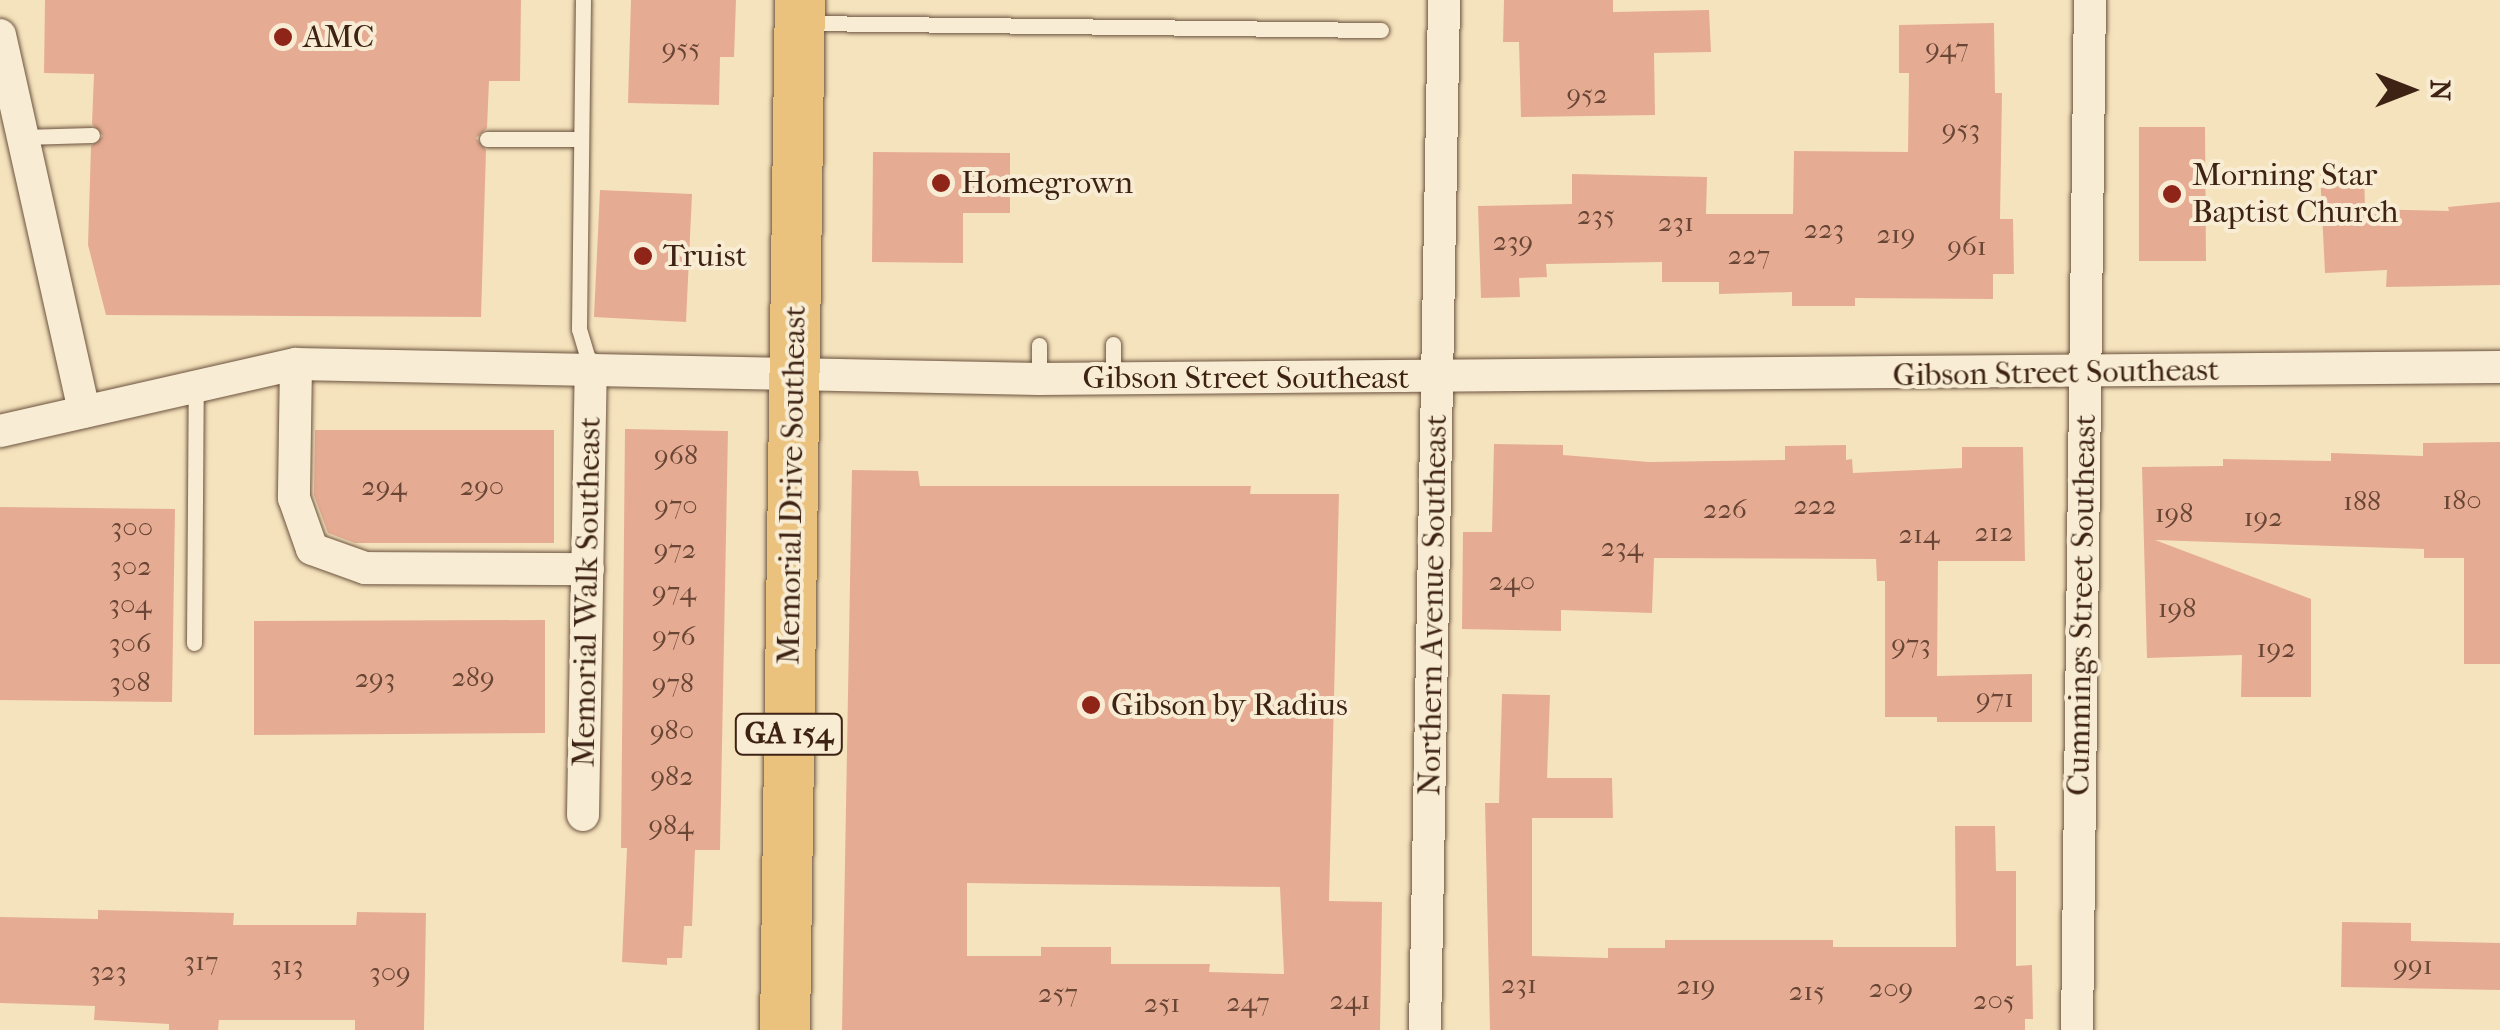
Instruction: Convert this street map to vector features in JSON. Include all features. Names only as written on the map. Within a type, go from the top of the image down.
[{"type":"main road","name":"Memorial Drive Southeast","points":[[785,1030],[799,12]]},
{"type":"street","name":"Northern Avenue Southeast","points":[[1425,1030],[1444,0]]},
{"type":"street","name":"Cummings Street Southeast","points":[[2078,1030],[2090,0]]},
{"type":"street","points":[[0,35],[84,412]]},
{"type":"street","name":"Gibson Street Southeast","points":[[0,431],[296,364],[1039,379],[2085,374],[2500,367]]},
{"type":"street","points":[[296,364],[294,498],[312,549],[365,568],[588,569]]},
{"type":"street","name":"Memorial Walk Southeast","points":[[584,815],[591,370]]},
{"type":"lane","points":[[583,0],[579,329],[591,370]]},
{"type":"lane","points":[[799,12],[1381,30]]},
{"type":"lane","points":[[23,137],[92,136]]},
{"type":"lane","points":[[487,139],[582,139]]},
{"type":"lane","points":[[1038,344],[1039,379]]},
{"type":"lane","points":[[1112,344],[1113,378]]},
{"type":"lane","points":[[194,643],[196,387]]},
{"type":"building","points":[[45,0],[521,0],[520,81],[489,81],[487,128],[476,138],[486,150],[481,317],[106,315],[88,245],[91,146],[103,136],[92,124],[94,74],[44,73]]},
{"type":"building","points":[[631,0],[736,0],[734,57],[720,57],[719,105],[628,103]]},
{"type":"building","points":[[1504,0],[1613,0],[1613,12],[1709,10],[1711,52],[1654,53],[1655,115],[1521,117],[1519,42],[1503,42]]},
{"type":"building","points":[[1994,23],[1995,93],[2002,93],[2000,219],[2013,219],[2014,274],[1993,274],[1993,299],[1855,298],[1855,306],[1792,306],[1792,292],[1719,294],[1719,282],[1662,282],[1662,262],[1546,264],[1547,277],[1519,278],[1520,297],[1481,298],[1478,206],[1572,204],[1572,174],[1707,177],[1706,214],[1793,214],[1794,151],[1908,152],[1909,73],[1899,73],[1899,25]]},
{"type":"building","name":"Morning Star Baptist Church","points":[[2139,127],[2205,127],[2206,261],[2139,261]]},
{"type":"building","name":"Homegrown","points":[[873,152],[1010,153],[1010,213],[963,213],[963,263],[872,262]]},
{"type":"building","points":[[2364,170],[2365,209],[2449,211],[2448,207],[2500,202],[2500,285],[2386,287],[2387,270],[2325,273],[2320,172]]},
{"type":"building","name":"Truist","points":[[600,190],[692,194],[686,322],[594,317]]},
{"type":"building","points":[[625,429],[728,431],[720,850],[695,850],[692,926],[684,926],[682,958],[667,958],[667,965],[622,962],[627,848],[621,848]]},
{"type":"building","points":[[315,430],[554,430],[554,543],[355,543],[328,533],[314,495]]},
{"type":"building","points":[[2500,442],[2500,664],[2464,664],[2464,558],[2424,558],[2424,549],[2155,540],[2311,599],[2311,697],[2241,697],[2242,655],[2147,658],[2142,467],[2223,466],[2223,459],[2331,461],[2331,453],[2423,456],[2423,443]]},
{"type":"building","points":[[1494,444],[1563,445],[1563,455],[1649,462],[1785,460],[1785,446],[1846,445],[1846,460],[1852,459],[1853,473],[1962,468],[1962,447],[2023,447],[2025,561],[1938,561],[1937,676],[2032,674],[2032,722],[1937,722],[1937,717],[1885,717],[1885,581],[1877,581],[1876,559],[1654,558],[1652,613],[1561,610],[1561,631],[1462,629],[1463,532],[1492,532]]},
{"type":"building","name":"Gibson by Radius","points":[[852,470],[918,471],[920,486],[1251,486],[1250,494],[1339,494],[1329,901],[1382,902],[1380,1030],[842,1030]],"holes":[[[967,883],[1280,887],[1284,974],[1209,972],[1210,964],[1111,964],[1111,947],[1041,947],[1041,956],[967,956]]]},
{"type":"building","points":[[0,507],[175,509],[172,702],[0,700]]},
{"type":"building","points":[[545,620],[545,733],[254,735],[254,621]]},
{"type":"building","points":[[1502,694],[1550,695],[1547,778],[1612,778],[1613,818],[1532,818],[1532,956],[1608,958],[1608,948],[1665,948],[1665,940],[1833,940],[1833,947],[1956,947],[1955,826],[1995,826],[1996,871],[2016,871],[2016,966],[2032,965],[2033,1019],[2025,1019],[2025,1030],[1490,1030],[1485,803],[1499,803]]},
{"type":"building","points":[[98,910],[234,913],[233,925],[356,925],[357,912],[426,913],[424,1030],[355,1030],[355,1020],[219,1020],[218,1030],[169,1030],[169,1024],[94,1020],[95,1006],[0,1003],[0,917],[98,919]]},
{"type":"building","points":[[2342,922],[2411,923],[2411,941],[2500,943],[2500,990],[2341,987]]},
{"type":"place","name":"AMC","points":[[283,37]]},
{"type":"place","name":"Homegrown","points":[[941,183]]},
{"type":"place","name":"Morning Star Baptist Church","points":[[2172,194]]},
{"type":"place","name":"Truist","points":[[643,256]]},
{"type":"place","name":"Gibson by Radius","points":[[1091,705]]}]
